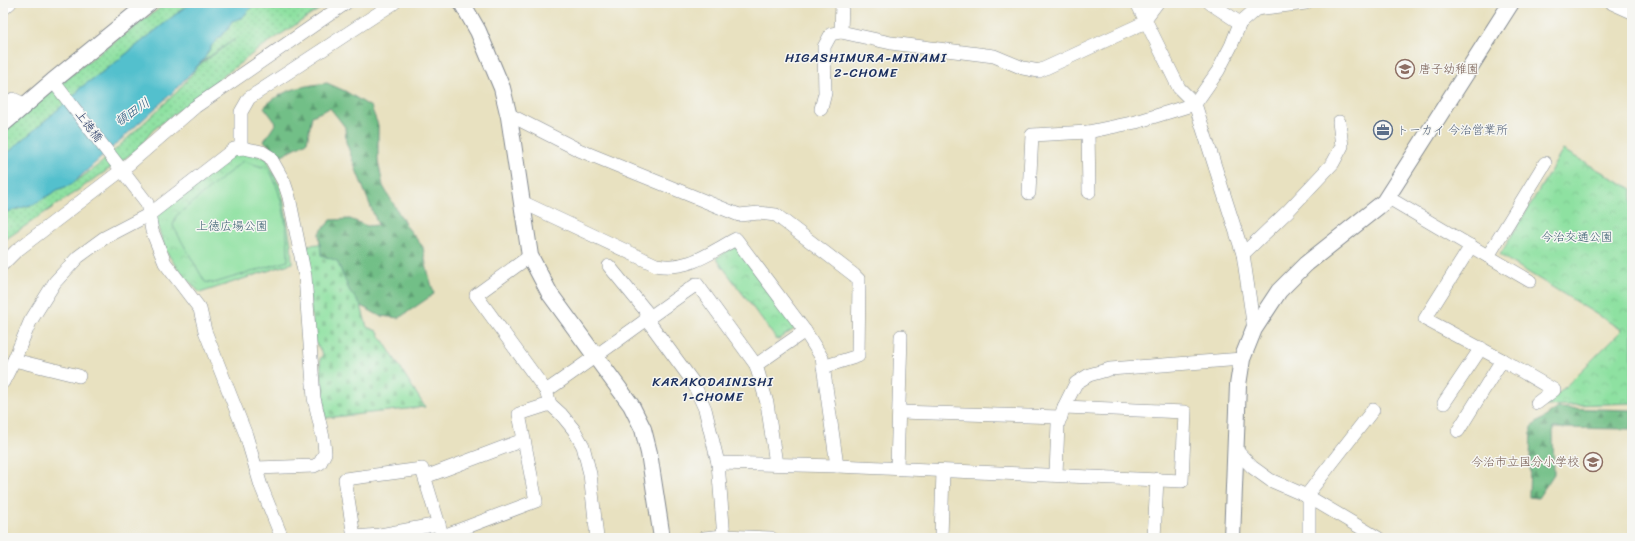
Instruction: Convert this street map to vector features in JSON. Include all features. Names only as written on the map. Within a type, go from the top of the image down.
[{"type":"street","points":[[3,9],[10,3]]},
{"type":"street","points":[[3,124],[26,105],[58,86],[149,3]]},
{"type":"street","points":[[3,264],[16,251],[119,166],[195,107],[346,3]]},
{"type":"street","points":[[241,148],[241,112],[249,98],[394,3]]},
{"type":"street","points":[[462,3],[478,31],[502,88],[508,114],[530,256],[550,294],[632,405],[643,429],[649,454],[662,538]]},
{"type":"street","points":[[841,32],[842,3]]},
{"type":"street","points":[[1137,3],[1179,88],[1195,104],[1244,254],[1254,329]]},
{"type":"street","points":[[821,109],[825,93],[824,47],[831,34],[841,32],[891,43],[994,56],[1023,68],[1038,71],[1145,20],[1157,3]]},
{"type":"street","points":[[1210,3],[1240,23]]},
{"type":"street","points":[[1029,193],[1032,135],[1088,132],[1136,122],[1195,104],[1218,71],[1231,46],[1240,23],[1256,9],[1306,3]]},
{"type":"street","points":[[1232,538],[1237,451],[1238,385],[1242,359],[1254,329],[1279,291],[1306,264],[1384,202],[1511,3]]},
{"type":"street","points":[[1612,3],[1632,12]]},
{"type":"street","name":"上徳橋","points":[[58,86],[146,203],[150,214],[152,231],[165,263],[200,308],[205,331],[246,436],[261,486],[282,538]]},
{"type":"street","points":[[3,107],[13,99],[26,105]]},
{"type":"street","points":[[508,114],[579,150],[739,215],[759,213],[776,215],[854,275],[859,280],[858,356],[823,367]]},
{"type":"street","points":[[1244,254],[1288,211],[1333,163],[1342,146],[1339,122]]},
{"type":"street","points":[[1088,132],[1089,192]]},
{"type":"street","points":[[3,382],[30,322],[55,282],[73,262],[104,238],[150,214],[234,149],[241,148],[262,152],[270,157],[284,182],[289,197],[305,276],[314,398],[324,442],[325,454],[320,463],[314,466],[256,468]]},
{"type":"street","points":[[1488,256],[1546,163]]},
{"type":"street","points":[[1387,197],[1530,281]]},
{"type":"street","points":[[522,202],[656,265],[667,267],[679,266],[692,262],[736,239],[805,331],[822,358],[837,466]]},
{"type":"street","points":[[1472,246],[1425,319],[1502,360],[1554,390],[1537,403]]},
{"type":"street","points":[[530,256],[476,295],[546,391],[550,404],[561,414],[574,430],[583,446],[590,474],[596,538]]},
{"type":"street","points":[[609,266],[648,317],[693,382],[704,409],[718,463],[724,537]]},
{"type":"street","points":[[546,391],[597,356],[648,317],[697,284],[756,365],[767,403],[776,464]]},
{"type":"street","points":[[756,365],[805,331]]},
{"type":"street","points":[[897,468],[901,336]]},
{"type":"street","points":[[1444,403],[1480,348]]},
{"type":"street","points":[[1056,474],[1058,424],[1076,383],[1089,375],[1110,369],[1242,359]]},
{"type":"street","points":[[14,360],[79,376]]},
{"type":"street","points":[[1458,431],[1502,360]]},
{"type":"street","points":[[442,533],[422,469],[345,479],[354,537],[442,533],[536,502],[519,414],[550,404]]},
{"type":"street","points":[[1309,538],[1308,497],[1373,410]]},
{"type":"street","points":[[718,463],[1056,474],[1182,481],[1185,412],[899,412]]},
{"type":"street","points":[[425,477],[523,440]]},
{"type":"street","points":[[1237,451],[1252,467],[1270,480],[1308,497],[1378,538]]},
{"type":"street","points":[[941,538],[942,471]]},
{"type":"street","points":[[1154,538],[1157,479]]},
{"type":"street","points":[[704,538],[771,538]]},
{"type":"green space","points":[[167,3],[190,3],[111,66],[80,88],[76,94],[3,157],[3,130],[100,52]]},
{"type":"green space","points":[[255,3],[329,3],[260,48],[153,130],[137,150],[9,237],[3,243],[3,213],[34,204],[59,189],[71,185],[100,164],[178,91],[199,65],[235,39],[200,63],[212,45],[228,29],[232,21],[244,15]]},
{"type":"green space","points":[[327,83],[345,91],[371,107],[378,125],[378,161],[383,186],[407,227],[423,247],[434,294],[399,318],[380,316],[361,306],[349,290],[337,261],[321,255],[319,233],[331,220],[350,219],[367,226],[378,225],[346,142],[345,127],[330,108],[312,116],[307,142],[280,156],[264,141],[276,123],[264,107],[278,96],[293,89]]},
{"type":"green space","name":"今治交通公園","points":[[1563,150],[1632,189],[1632,403],[1546,406],[1622,330],[1500,255]]},
{"type":"green space","name":"上徳広場公園","points":[[250,152],[267,159],[282,191],[291,244],[292,263],[200,293],[177,268],[166,251],[155,219],[161,210],[232,155]]},
{"type":"green space","name":"上徳広場公園","points":[[243,161],[269,169],[274,180],[284,214],[288,261],[214,283],[205,282],[173,226],[176,216]]},
{"type":"green space","points":[[320,244],[321,255],[337,261],[349,290],[361,306],[367,327],[377,331],[425,407],[325,418],[320,359],[323,354],[314,341],[306,261],[307,245]]},
{"type":"green space","points":[[735,246],[796,328],[777,340],[716,258]]},
{"type":"green space","points":[[1558,408],[1632,410],[1632,429],[1553,428],[1554,474],[1538,498],[1529,497],[1531,427]]},
{"type":"water","name":"頓田川","points":[[190,3],[255,3],[242,18],[232,21],[228,29],[212,45],[204,59],[172,93],[71,185],[59,189],[34,204],[3,213],[3,157],[76,94],[80,88],[111,66]]},
{"type":"place","name":"唐子幼稚園","points":[[1405,69]]},
{"type":"place","name":"トーカイ 今治営業所","points":[[1383,130]]},
{"type":"place","name":"今治市立国分小学校","points":[[1593,462]]},
{"type":"district","name":"HIGASHIMURA-MINAMI 2-CHOME","points":[[866,64]]},
{"type":"district","name":"KARAKODAINISHI 1-CHOME","points":[[713,388]]}]
